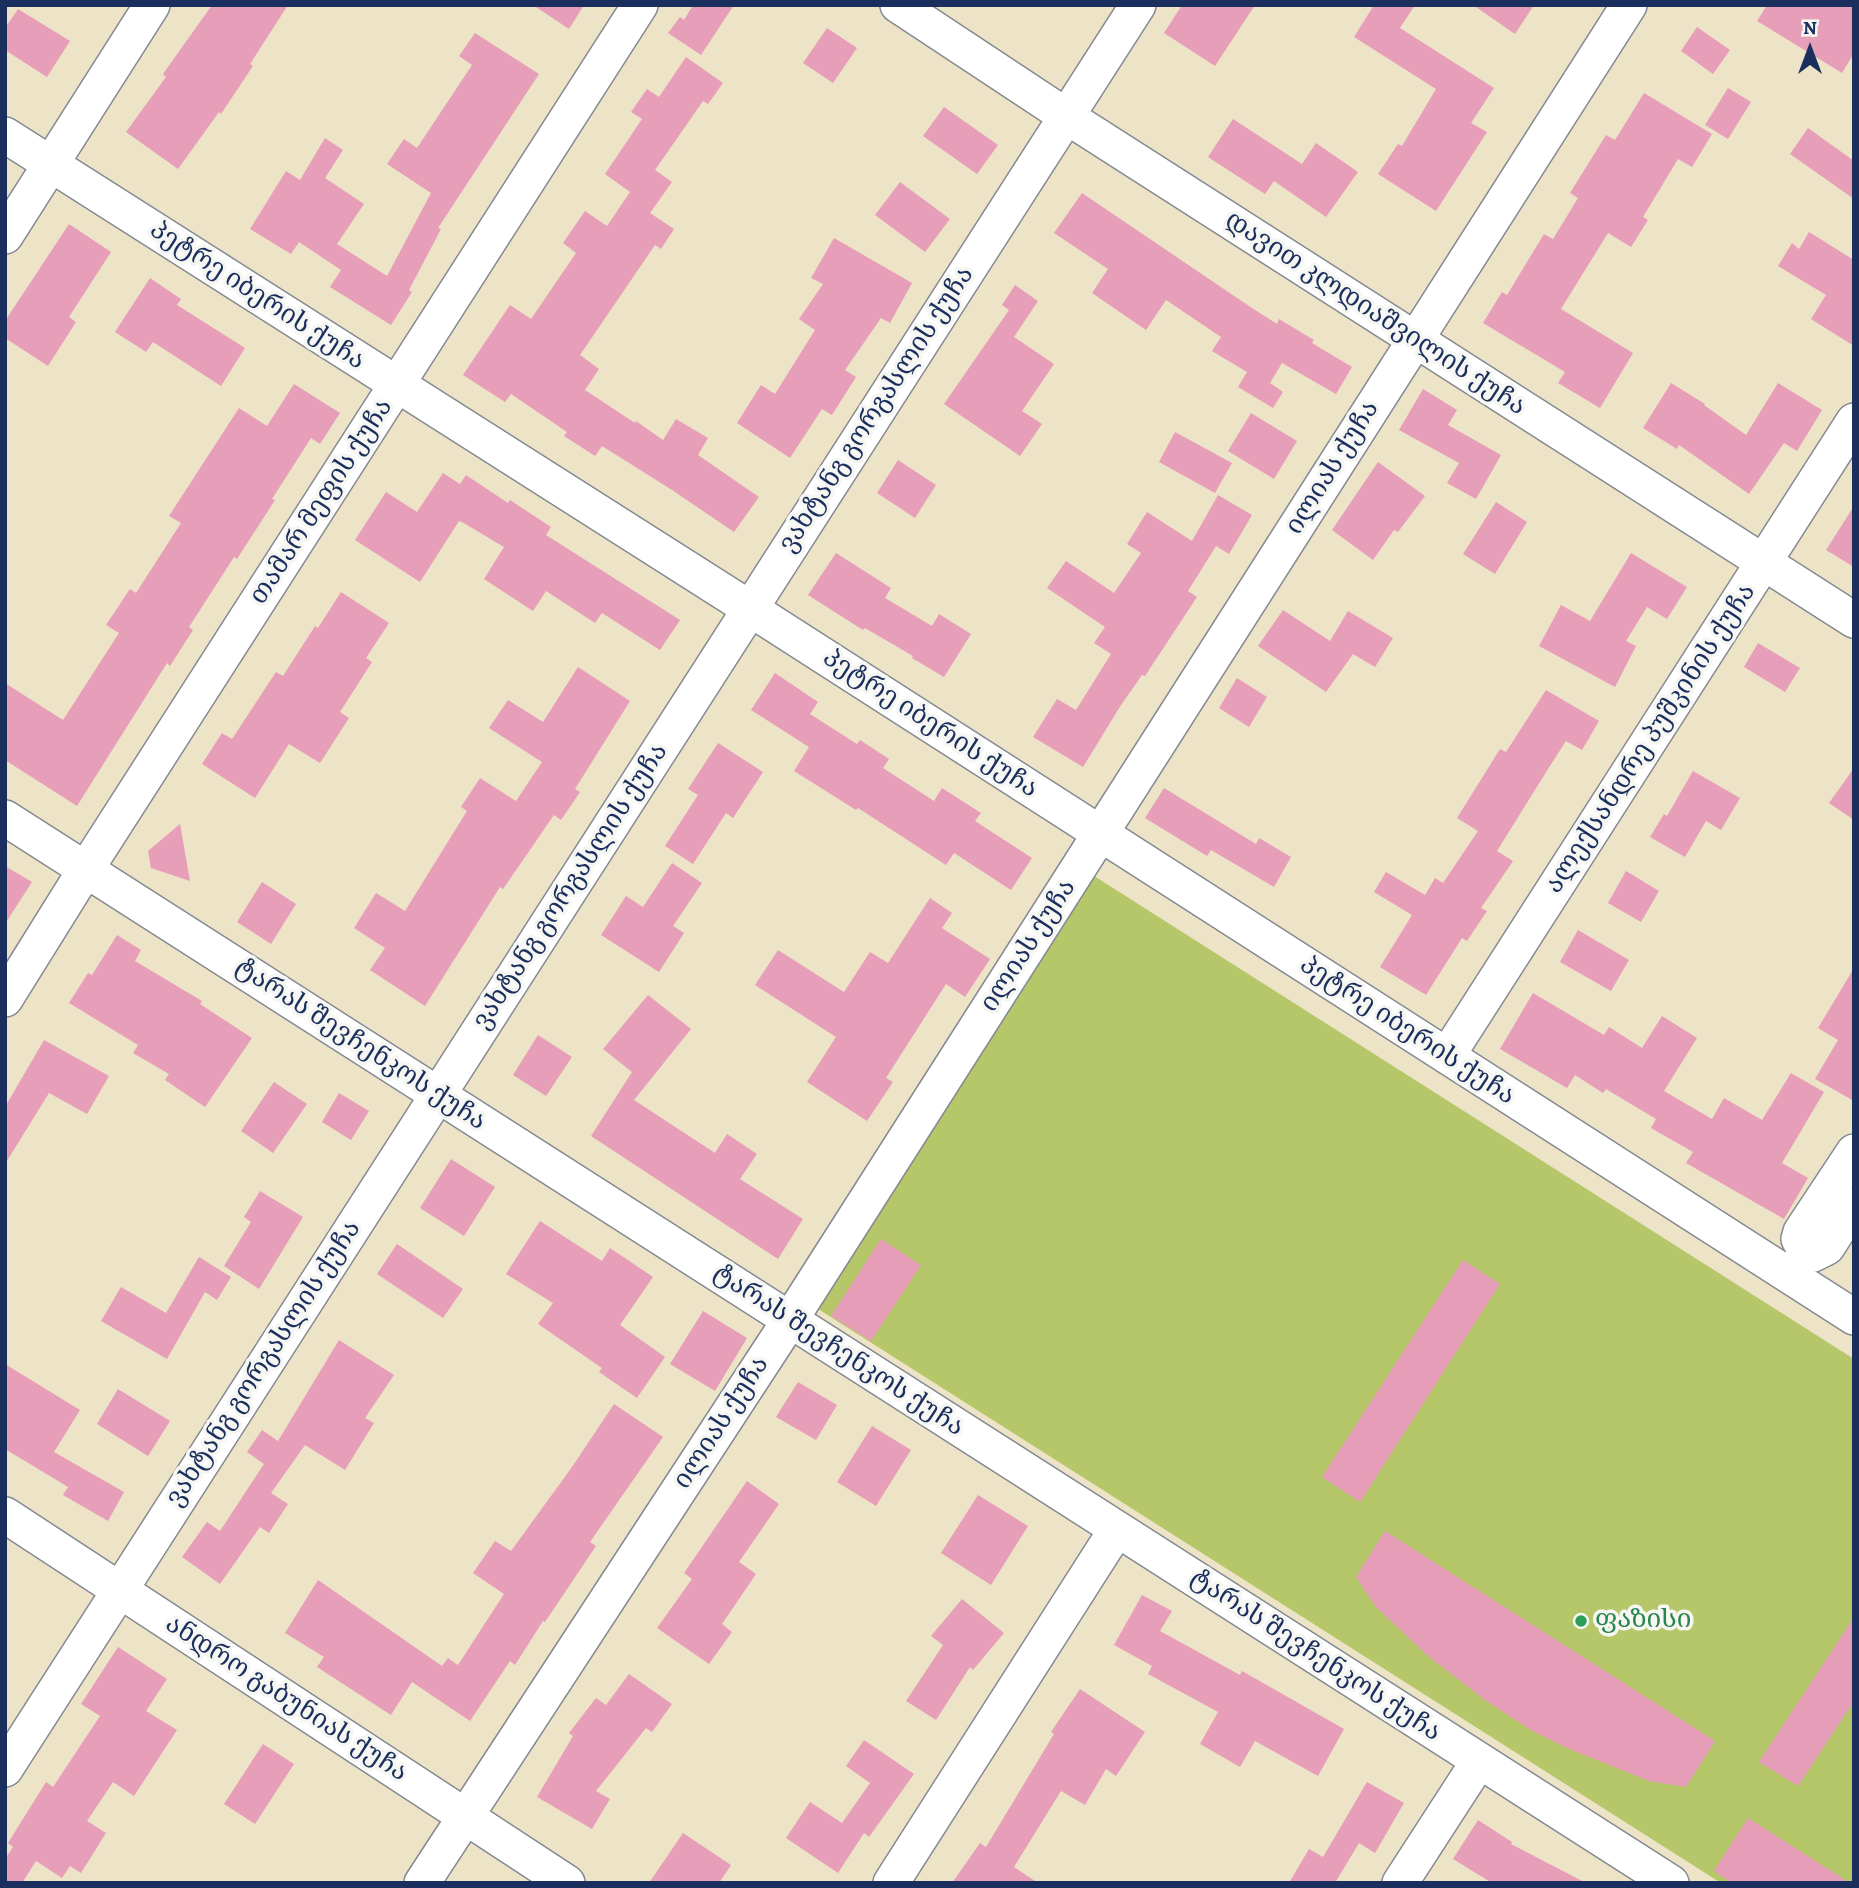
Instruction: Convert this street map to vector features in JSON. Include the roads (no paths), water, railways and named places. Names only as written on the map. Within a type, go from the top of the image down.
[{"type":"street","points":[[5,236],[152,5]]},
{"type":"street","name":"თამარ მეფის ქუჩა","points":[[5,999],[640,5]]},
{"type":"street","name":"დავით კლდიაშვილის ქუჩა","points":[[898,5],[1066,116],[1854,620]]},
{"type":"street","name":"ვახტანგ გორგასლის ქუჩა","points":[[5,1769],[1138,5]]},
{"type":"street","name":"ილიას ქუჩა","points":[[422,1883],[790,1320],[1629,5]]},
{"type":"street","name":"პეტრე იბერის ქუჩა","points":[[5,135],[1447,1056],[1799,1264],[1854,1317]]},
{"type":"street","name":"ალექსანდრე პუშკინის ქუჩა","points":[[1447,1056],[1854,421]]},
{"type":"street","name":"ტარას შევჩენკოს ქუჩა","points":[[5,818],[1671,1883]]},
{"type":"street","points":[[1799,1264],[1801,1232],[1854,1152]]},
{"type":"street","points":[[1799,1264],[1827,1247],[1854,1205]]},
{"type":"street","name":"ანდრო გაბუნიას ქუჩა","points":[[5,1515],[567,1883]]},
{"type":"street","points":[[891,1883],[1117,1529]]},
{"type":"street","points":[[1400,1883],[1479,1761]]},
{"type":"place","name":"ფაზისი","points":[[1581,1621]]}]
